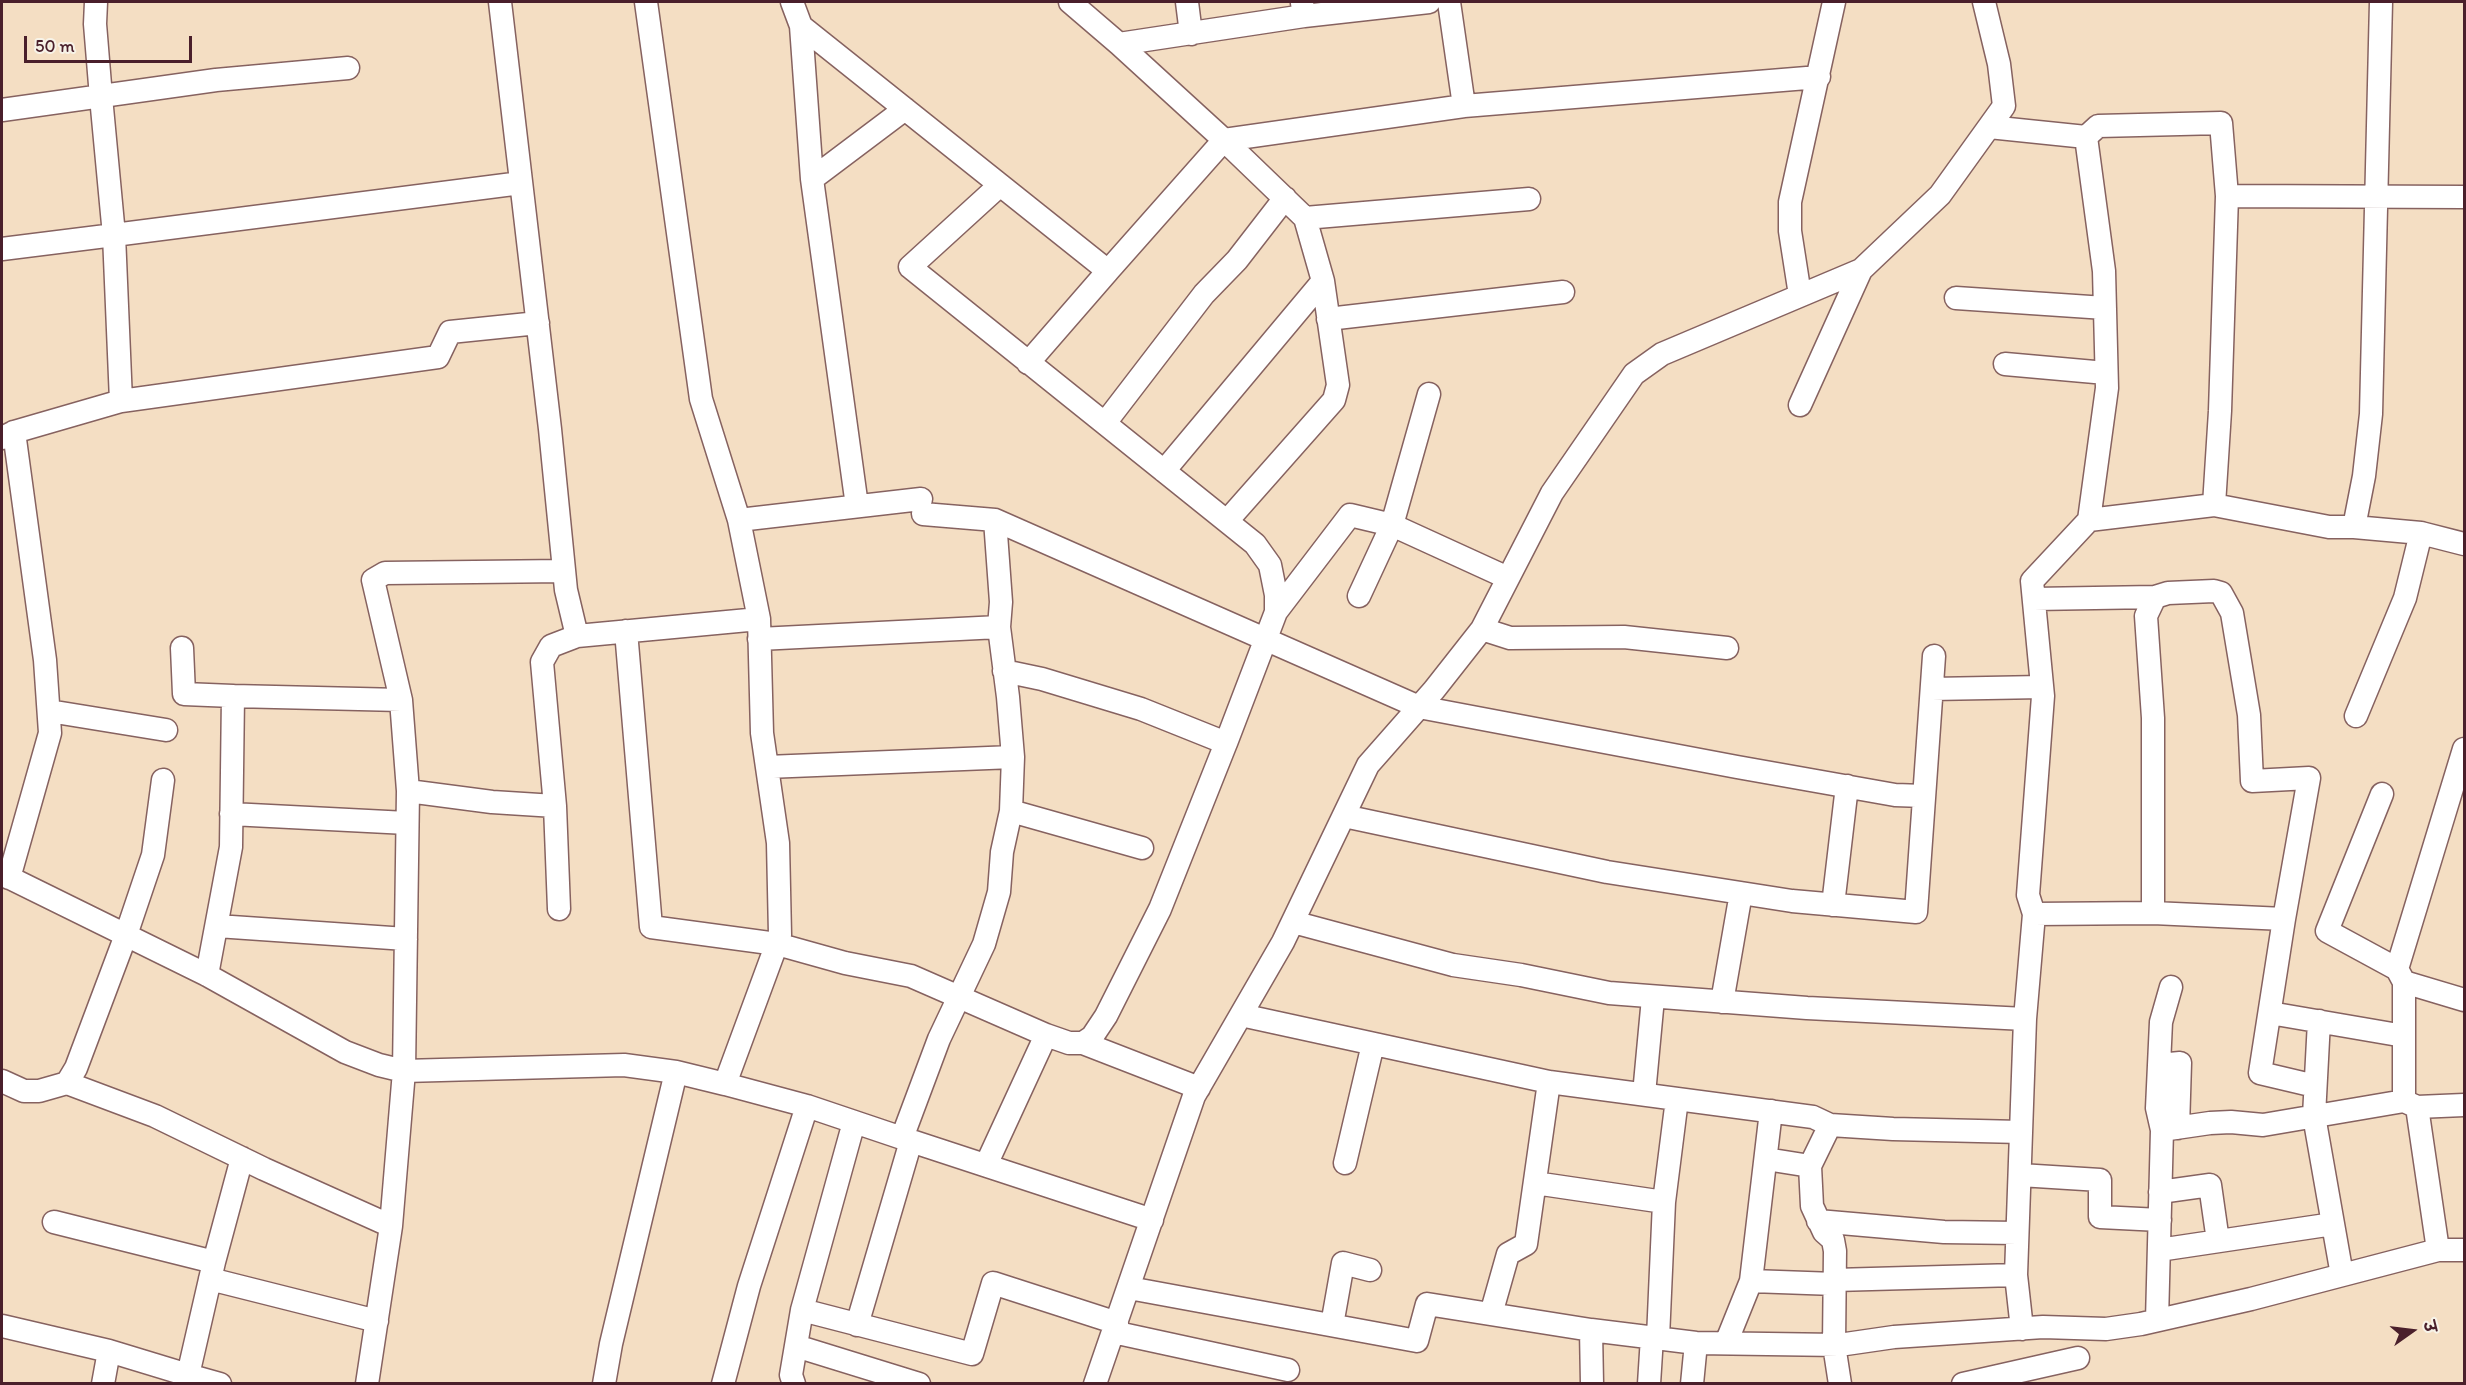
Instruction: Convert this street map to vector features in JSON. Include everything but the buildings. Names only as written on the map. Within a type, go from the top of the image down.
[{"type":"street","points":[[96,2],[95,24],[114,235],[121,401]]},
{"type":"street","points":[[500,2],[566,591],[577,636]]},
{"type":"street","points":[[646,2],[701,399],[739,520],[759,629],[762,733],[778,843],[780,934],[725,1084]]},
{"type":"street","points":[[792,2],[801,26],[812,179],[857,506]]},
{"type":"street","points":[[1070,2],[1224,140],[1305,218],[1323,281],[1338,385],[1334,400],[1227,521]]},
{"type":"street","points":[[1188,2],[1191,34]]},
{"type":"street","points":[[1119,44],[1191,34],[1303,9],[1429,2]]},
{"type":"street","points":[[1449,2],[1464,106]]},
{"type":"street","points":[[1800,295],[1790,231],[1790,202],[1834,2]]},
{"type":"street","points":[[1095,1383],[1194,1096],[1293,922],[1368,765],[1419,707],[1482,629],[1552,493],[1634,374],[1662,354],[1861,270],[1940,195],[2004,106],[1999,64],[1984,2]]},
{"type":"street","points":[[2354,527],[2364,476],[2371,414],[2381,2]]},
{"type":"street","points":[[801,26],[1108,272]]},
{"type":"street","points":[[2,110],[216,80],[348,68]]},
{"type":"street","points":[[1028,363],[1224,140],[1464,106],[1819,76]]},
{"type":"street","points":[[812,179],[905,109]]},
{"type":"street","points":[[1989,127],[2086,137],[2098,126],[2221,123],[2226,196],[2220,411],[2214,505]]},
{"type":"street","points":[[2022,1329],[2016,1275],[2017,1233],[2025,1019],[2034,914],[2028,895],[2042,687],[2032,581],[2089,520],[2107,388],[2104,271],[2086,137]]},
{"type":"street","points":[[2,249],[521,183]]},
{"type":"street","points":[[1000,185],[909,267],[1255,544],[1270,565],[1276,595],[1276,612]]},
{"type":"street","points":[[2226,196],[2464,197]]},
{"type":"street","points":[[1105,423],[1204,294],[1237,260],[1285,198]]},
{"type":"street","points":[[1305,218],[1528,199]]},
{"type":"street","points":[[1800,405],[1861,270]]},
{"type":"street","points":[[1164,471],[1323,281]]},
{"type":"street","points":[[1328,319],[1563,292]]},
{"type":"street","points":[[1956,298],[2105,308]]},
{"type":"street","points":[[537,323],[450,332],[438,357],[121,401],[8,435],[45,660],[50,733],[5,876],[207,975],[345,1052],[379,1065],[404,1071],[624,1065],[676,1072],[807,1106],[1152,1220]]},
{"type":"street","points":[[2005,364],[2106,373]]},
{"type":"street","points":[[1359,596],[1392,525],[1429,394]]},
{"type":"street","points":[[2089,520],[2214,505],[2329,527],[2421,533],[2464,544]]},
{"type":"street","points":[[739,520],[857,506],[922,506],[995,520],[1419,707],[1895,795],[1924,796]]},
{"type":"street","points":[[1083,1043],[1092,1037],[1106,1016],[1160,909],[1276,612],[1350,515],[1392,525],[1508,578]]},
{"type":"street","points":[[857,1325],[907,1139],[939,1039],[984,944],[999,892],[1002,852],[1011,811],[1012,757],[999,627],[1001,602],[995,520]]},
{"type":"street","points":[[2356,716],[2405,598],[2421,533]]},
{"type":"street","points":[[368,1383],[391,1226],[404,1071],[408,791],[401,700],[373,580],[385,573],[564,571]]},
{"type":"street","points":[[2034,599],[2155,597],[2168,593],[2214,591],[2221,593],[2232,613],[2240,658],[2248,715],[2252,781],[2309,777],[2283,919],[2260,1073],[2315,1086]]},
{"type":"street","points":[[2153,913],[2153,718],[2146,648],[2146,616],[2155,597]]},
{"type":"street","points":[[559,909],[555,806],[542,662],[551,645],[577,636],[626,632],[999,627]]},
{"type":"street","points":[[1482,629],[1510,638],[1624,637],[1727,648]]},
{"type":"street","points":[[626,632],[651,927],[777,944],[844,963],[911,976],[1046,1035],[1069,1043],[1083,1043],[1199,1088]]},
{"type":"street","points":[[182,648],[184,694],[401,700]]},
{"type":"street","points":[[1344,816],[1606,872],[1833,905],[1916,912],[1934,656]]},
{"type":"street","points":[[1004,671],[1141,709],[1226,743]]},
{"type":"street","points":[[1932,689],[2042,687]]},
{"type":"street","points":[[207,975],[231,848],[232,696]]},
{"type":"street","points":[[49,711],[166,730]]},
{"type":"street","points":[[2438,1250],[2410,1104],[2400,975],[2464,749]]},
{"type":"street","points":[[767,767],[1012,757]]},
{"type":"street","points":[[67,1083],[76,1068],[126,935],[153,855],[164,780]]},
{"type":"street","points":[[1833,905],[1847,786]]},
{"type":"street","points":[[408,791],[492,802],[555,806]]},
{"type":"street","points":[[2382,794],[2327,932],[2400,975],[2464,1000]]},
{"type":"street","points":[[1011,811],[1142,848]]},
{"type":"street","points":[[231,814],[407,822]]},
{"type":"street","points":[[1722,1002],[1741,893]]},
{"type":"street","points":[[2034,914],[2153,913],[2283,919]]},
{"type":"street","points":[[1293,922],[1453,965],[1521,975],[1609,993],[1653,998],[2025,1019]]},
{"type":"street","points":[[217,926],[406,939]]},
{"type":"street","points":[[2157,1320],[2160,1192],[2181,1063],[2159,1065],[2161,1022],[2171,987]]},
{"type":"street","points":[[1644,1094],[1653,998]]},
{"type":"street","points":[[2270,1013],[2404,1036]]},
{"type":"street","points":[[1241,1015],[1549,1082],[1813,1117],[1830,1125],[2021,1132]]},
{"type":"street","points":[[2319,1022],[2314,1116],[2342,1275]]},
{"type":"street","points":[[986,1166],[1046,1035]]},
{"type":"street","points":[[1345,1163],[1373,1044]]},
{"type":"street","points":[[604,1383],[610,1344],[676,1072]]},
{"type":"street","points":[[2,1081],[24,1091],[39,1091],[67,1083],[155,1116],[391,1226]]},
{"type":"street","points":[[1491,1314],[1508,1254],[1526,1244],[1549,1082]]},
{"type":"street","points":[[1648,1383],[1654,1337],[1664,1202],[1677,1099]]},
{"type":"street","points":[[2170,1129],[2210,1123],[2263,1125],[2410,1104],[2464,1105]]},
{"type":"street","points":[[723,1383],[749,1286],[807,1106]]},
{"type":"street","points":[[1726,1343],[1751,1281],[1771,1111]]},
{"type":"street","points":[[794,1383],[791,1375],[802,1310],[854,1122]]},
{"type":"street","points":[[1830,1125],[1810,1166],[1812,1206],[1818,1221],[1833,1240],[1835,1251],[1834,1345],[1840,1383]]},
{"type":"street","points":[[188,1375],[212,1270],[242,1158]]},
{"type":"street","points":[[1766,1159],[1810,1166]]},
{"type":"street","points":[[2020,1175],[2100,1180],[2100,1217],[2160,1220]]},
{"type":"street","points":[[1535,1184],[1664,1202]]},
{"type":"street","points":[[2160,1192],[2210,1185],[2218,1241]]},
{"type":"street","points":[[1818,1221],[1944,1232],[2017,1233]]},
{"type":"street","points":[[54,1222],[377,1321]]},
{"type":"street","points":[[2159,1250],[2333,1224]]},
{"type":"street","points":[[1129,1288],[1417,1341],[1427,1304],[1591,1330],[1695,1343],[1834,1345],[1894,1337],[2022,1329],[2106,1329],[2251,1299],[2438,1250],[2464,1250]]},
{"type":"street","points":[[1332,1325],[1342,1263],[1370,1270]]},
{"type":"street","points":[[1751,1281],[1835,1282],[2016,1275]]},
{"type":"street","points":[[802,1310],[972,1354],[993,1283],[1115,1327],[1288,1370]]},
{"type":"street","points":[[2,1326],[109,1351],[220,1383]]},
{"type":"street","points":[[1591,1330],[1592,1383]]},
{"type":"street","points":[[1692,1383],[1695,1343]]},
{"type":"street","points":[[796,1346],[920,1383]]},
{"type":"street","points":[[103,1383],[109,1351]]},
{"type":"street","points":[[1963,1383],[2078,1358]]}]
